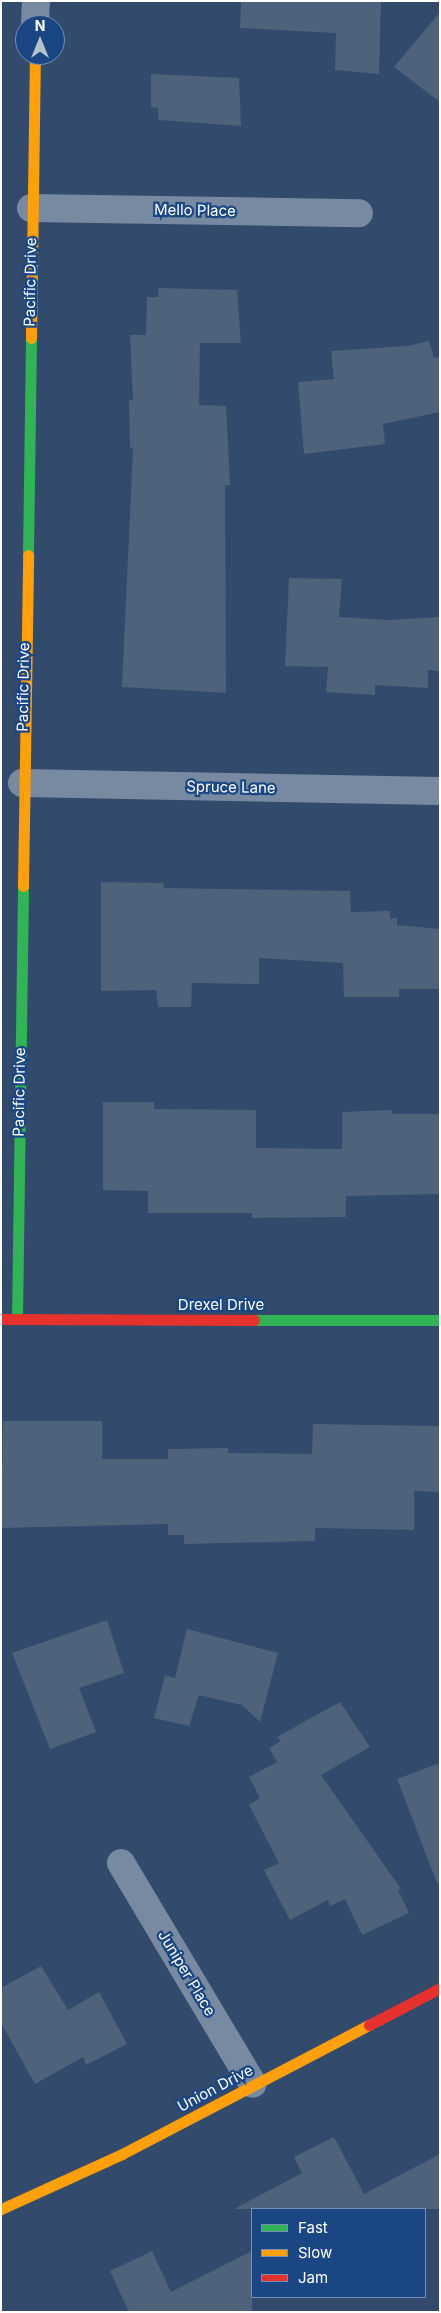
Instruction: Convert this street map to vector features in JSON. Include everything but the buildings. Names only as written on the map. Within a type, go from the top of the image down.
[{"type":"street","points":[[35,15],[36,1]]},
{"type":"street","name":"Pacific Drive","points":[[17,1319],[22,783],[34,65]]},
{"type":"street","name":"Mello Place","points":[[31,208],[359,213]]},
{"type":"street","name":"Spruce Lane","points":[[22,783],[440,791]]},
{"type":"street","name":"Drexel Drive","points":[[1,1319],[440,1320]]},
{"type":"street","name":"Juniper Place","points":[[121,1863],[253,2084]]},
{"type":"street","name":"Union Drive","points":[[1,2209],[122,2154],[440,1988]]},
{"type":"traffic: fast","points":[[28,555],[31,338]]},
{"type":"traffic: fast","points":[[17,1319],[23,886]]},
{"type":"traffic: fast","points":[[254,1320],[440,1320]]},
{"type":"traffic: slow","points":[[31,338],[35,65]]},
{"type":"traffic: slow","points":[[23,886],[28,555]]},
{"type":"traffic: slow","points":[[1,2209],[122,2154],[369,2025]]},
{"type":"traffic: jam","points":[[1,1319],[254,1320]]},
{"type":"traffic: jam","points":[[369,2025],[440,1988]]}]
